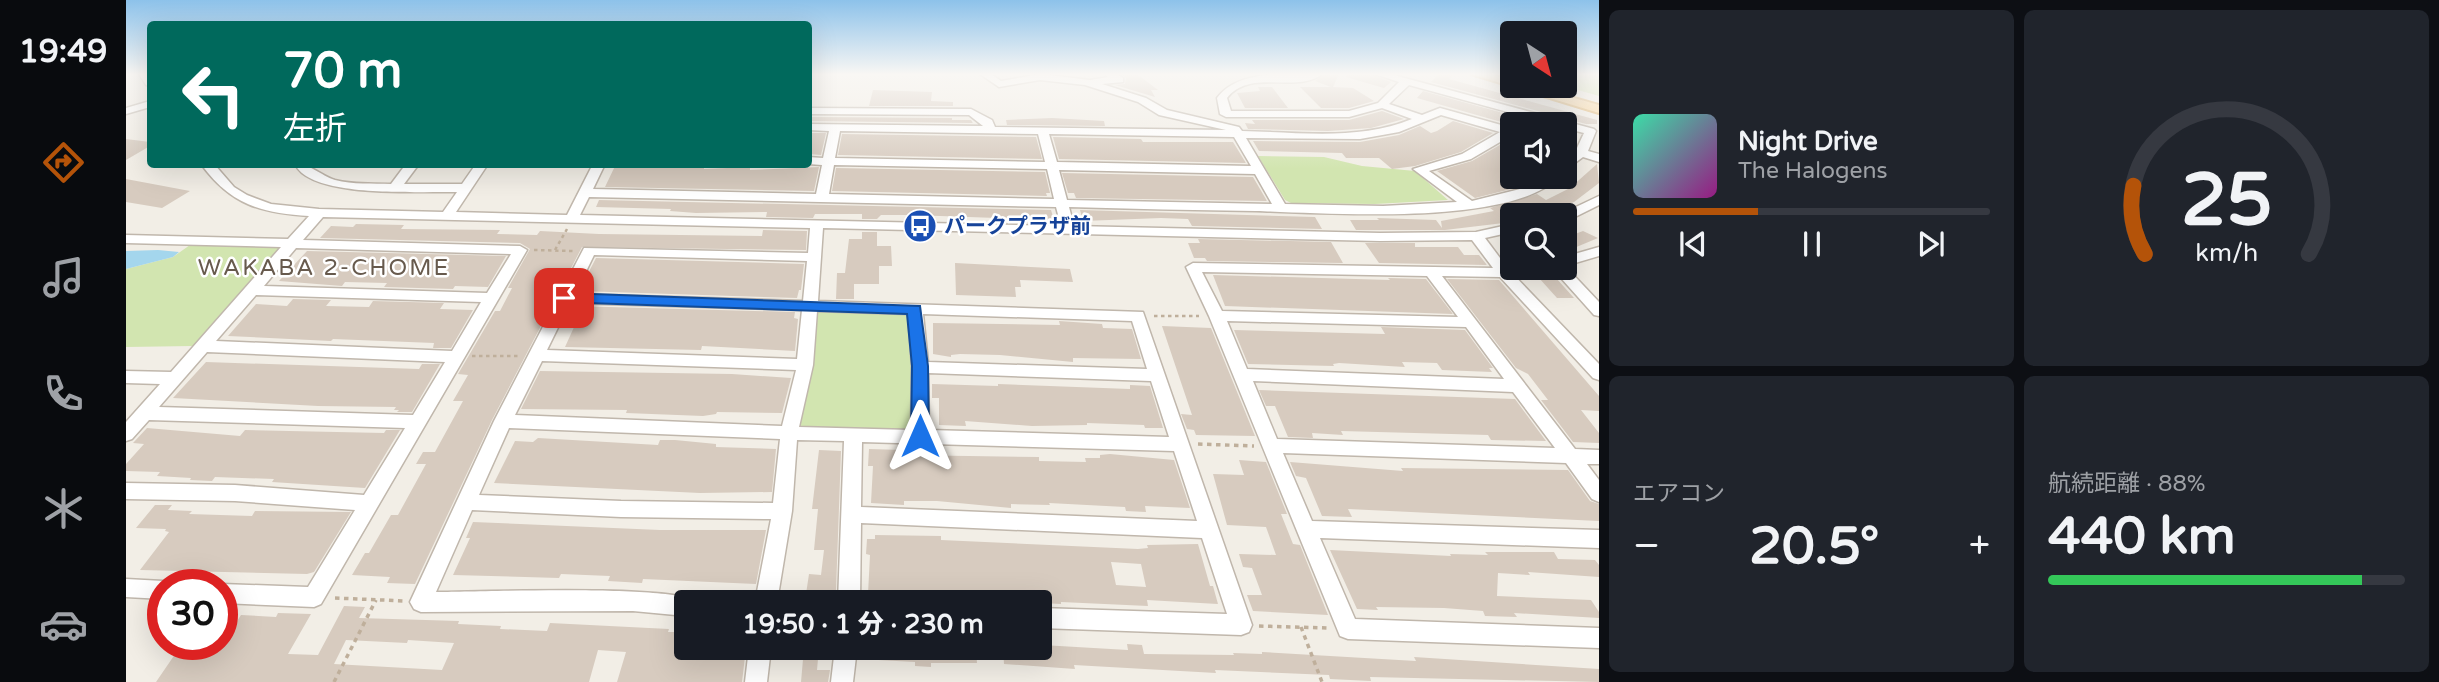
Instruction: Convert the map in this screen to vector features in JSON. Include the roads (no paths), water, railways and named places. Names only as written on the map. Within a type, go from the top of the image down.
[{"type":"street","points":[[126,111],[144,106]]},
{"type":"street","points":[[1151,106],[1163,113],[1235,129],[1282,208]]},
{"type":"street","points":[[1224,106],[1226,114],[1349,114],[1379,106]]},
{"type":"street","points":[[1384,106],[1423,119]]},
{"type":"street","points":[[1498,106],[1590,131],[1577,156]]},
{"type":"street","points":[[812,111],[971,112],[988,122],[990,131]]},
{"type":"street","points":[[812,127],[1360,136],[1395,130],[1434,112],[1446,112],[1500,129]]},
{"type":"street","points":[[822,196],[835,127]]},
{"type":"street","points":[[1043,132],[1069,231]]},
{"type":"street","points":[[1468,204],[1419,169],[1462,160],[1500,139]]},
{"type":"street","points":[[1577,152],[1599,158]]},
{"type":"street","points":[[812,161],[1258,170]]},
{"type":"street","points":[[210,168],[227,191],[249,202],[287,211],[319,213],[1380,237],[1476,236],[1500,231]]},
{"type":"street","points":[[303,168],[331,183],[354,187],[465,188]]},
{"type":"street","points":[[395,187],[410,168]]},
{"type":"street","points":[[448,215],[479,168]]},
{"type":"street","points":[[572,218],[597,168]]},
{"type":"street","points":[[585,193],[1413,210],[1520,195],[1531,189]]},
{"type":"street","points":[[1577,211],[1599,200]]},
{"type":"street","points":[[126,434],[319,213]]},
{"type":"street","points":[[768,590],[782,511],[789,433],[805,365],[817,225]]},
{"type":"street","points":[[1476,236],[1500,268]]},
{"type":"street","points":[[126,239],[520,250],[314,597],[238,594]]},
{"type":"street","points":[[674,605],[633,601],[421,602],[503,421],[589,251],[814,257]]},
{"type":"street","points":[[1577,258],[1599,251]]},
{"type":"street","points":[[1500,273],[1193,267],[1273,446],[1348,629],[1599,638]]},
{"type":"street","points":[[1431,272],[1599,495]]},
{"type":"street","points":[[1511,280],[1599,374]]},
{"type":"street","points":[[1570,280],[1599,310]]},
{"type":"street","points":[[251,290],[491,298]]},
{"type":"street","points":[[564,298],[1138,316],[1241,625],[1052,618]]},
{"type":"street","points":[[915,309],[920,366],[920,436]]},
{"type":"street","points":[[1217,316],[1470,322]]},
{"type":"street","points":[[202,346],[456,357]]},
{"type":"street","points":[[1579,351],[1599,351]]},
{"type":"street","points":[[536,355],[805,365]]},
{"type":"street","points":[[920,366],[1157,375]]},
{"type":"street","points":[[1242,375],[1518,386]]},
{"type":"street","points":[[126,377],[175,378]]},
{"type":"street","points":[[144,413],[418,422]]},
{"type":"street","points":[[503,421],[789,433],[1181,444]]},
{"type":"street","points":[[850,590],[853,434]]},
{"type":"street","points":[[1273,446],[1599,457]]},
{"type":"street","points":[[126,491],[235,493],[369,503]]},
{"type":"street","points":[[466,502],[621,509],[782,511]]},
{"type":"street","points":[[853,515],[1209,530]]},
{"type":"street","points":[[1308,528],[1599,539]]},
{"type":"street","points":[[126,588],[147,589]]},
{"type":"street","points":[[756,682],[759,660]]},
{"type":"street","points":[[842,682],[844,660]]},
{"type":"water","points":[[126,251],[179,252],[173,257],[126,269]]},
{"type":"place","name":"パークプラザ前","points":[[920,226]]},
{"type":"district","name":"WAKABA 2-CHOME","points":[[324,268]]}]
